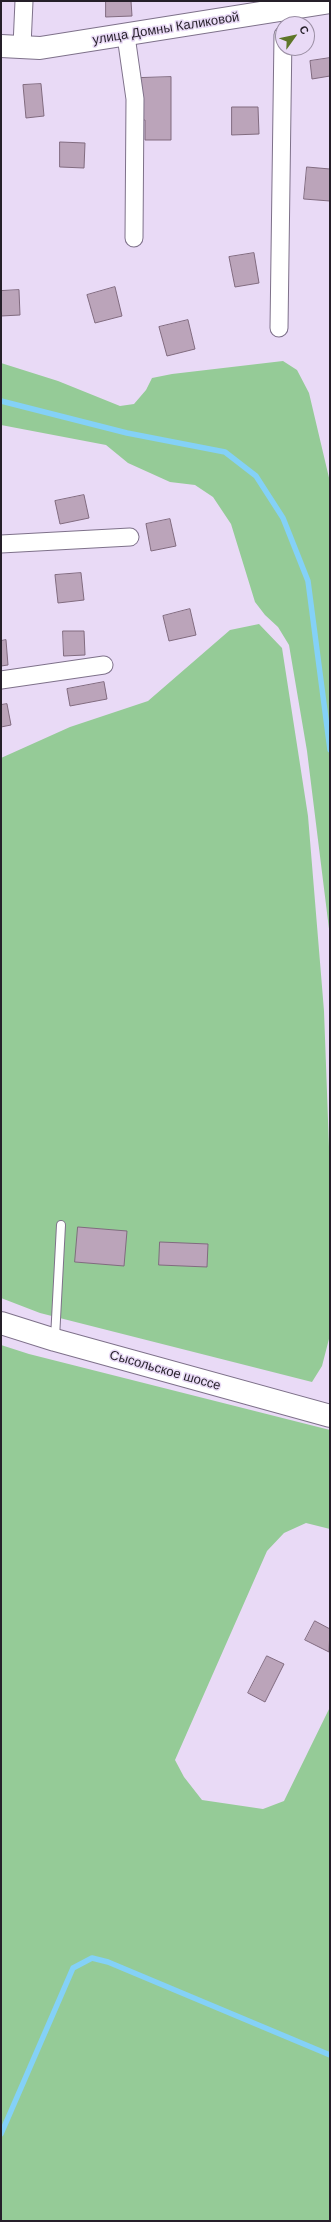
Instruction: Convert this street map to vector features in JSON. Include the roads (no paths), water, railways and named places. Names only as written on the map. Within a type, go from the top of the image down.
[{"type":"main road","name":"улица Домны Каликовой","points":[[12,46],[40,48],[283,12],[330,2]]},
{"type":"main road","name":"Сысольское шоссе","points":[[1,1323],[55,1340],[330,1416]]},
{"type":"street","points":[[12,46],[24,1]]},
{"type":"street","points":[[126,36],[135,99],[134,238]]},
{"type":"street","points":[[279,328],[283,56]]},
{"type":"street","points":[[1,544],[130,537]]},
{"type":"street","points":[[1,680],[104,665]]},
{"type":"lane","points":[[55,1340],[61,1225]]},
{"type":"waterway","points":[[1,401],[127,433],[225,452],[256,476],[283,518],[308,581],[330,750]]},
{"type":"waterway","points":[[1,2134],[73,1968],[92,1958],[108,1962],[330,2055]]}]
